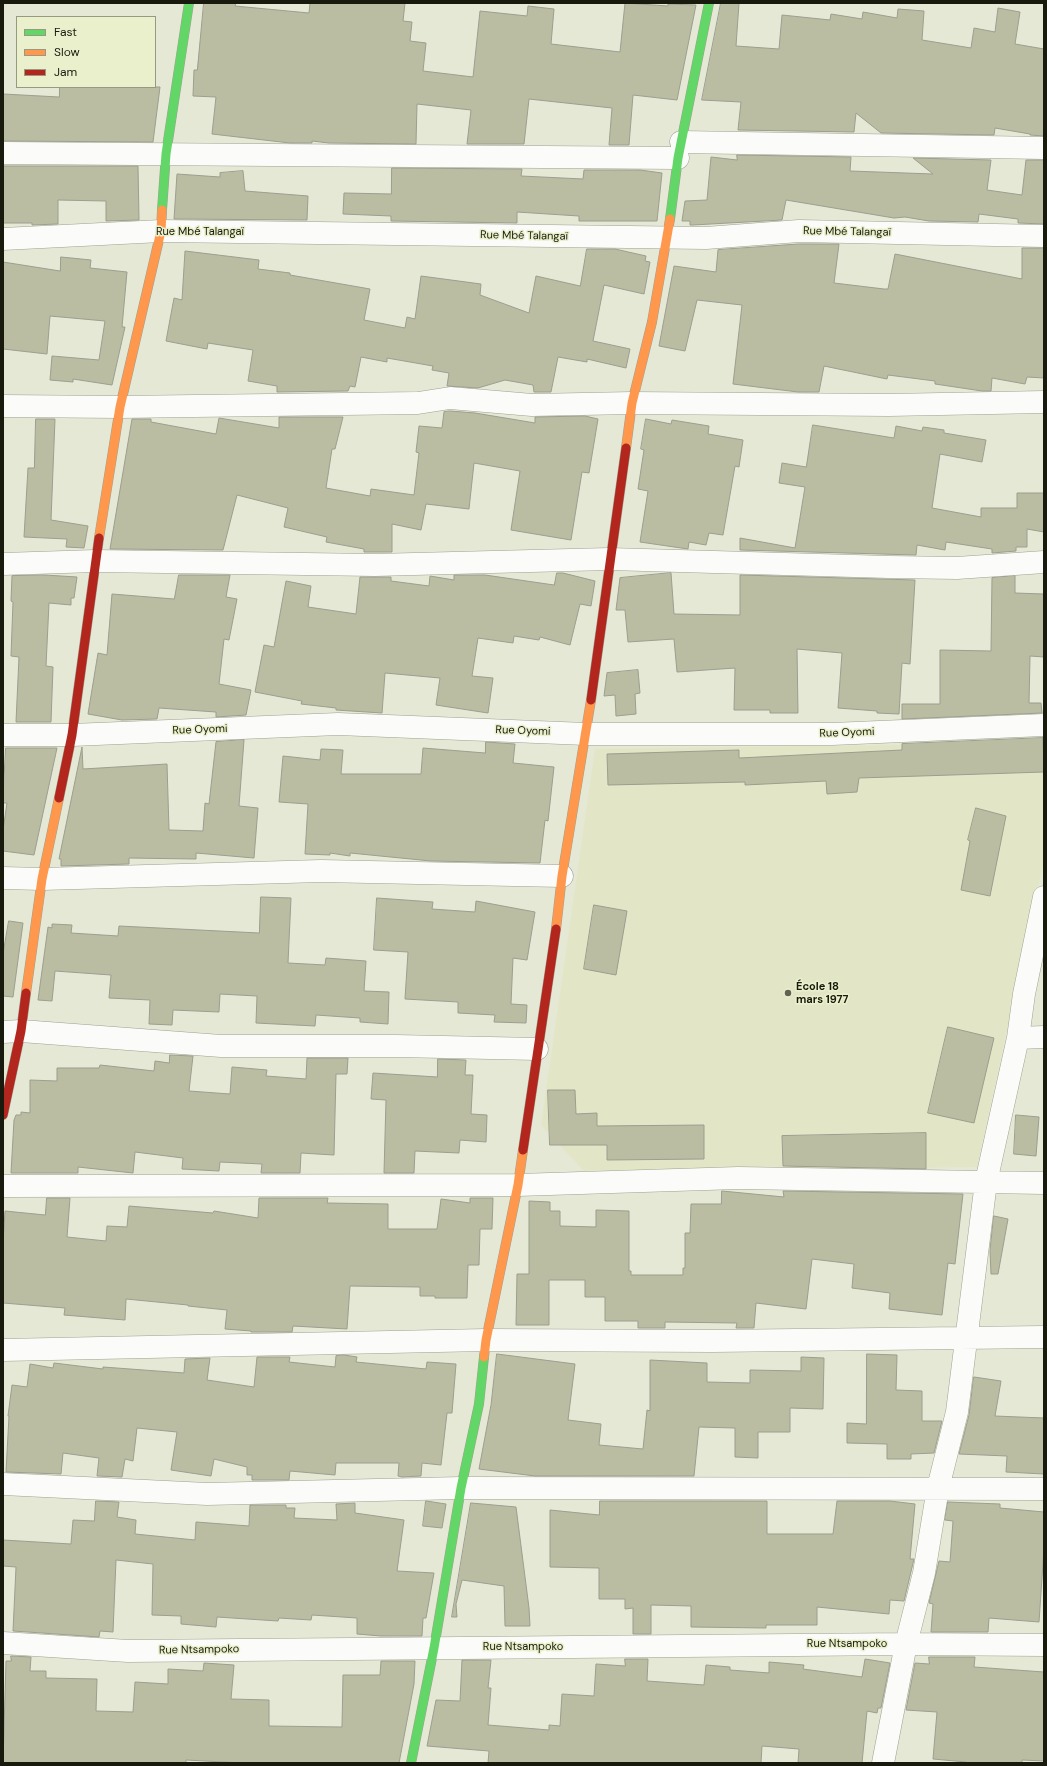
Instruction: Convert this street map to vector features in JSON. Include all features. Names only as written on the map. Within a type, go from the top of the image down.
[{"type":"street","points":[[3,1115],[12,1032],[72,735],[95,561],[120,407],[161,231],[166,154],[189,3]]},
{"type":"street","points":[[411,1763],[434,1648],[461,1488],[479,1404],[486,1340],[518,1185],[537,1049],[554,950],[562,876],[586,734],[609,559],[632,403],[652,322],[680,150],[709,3]]},
{"type":"street","points":[[3,153],[166,154],[1044,148]]},
{"type":"street","name":"Rue Mbé Talangaï","points":[[3,239],[161,231],[706,238],[799,231],[1044,236]]},
{"type":"street","points":[[3,406],[120,407],[418,403],[450,398],[532,405],[632,403],[889,405],[1044,402]]},
{"type":"street","points":[[3,564],[95,561],[375,565],[609,559],[957,568],[1044,562]]},
{"type":"street","name":"Rue Oyomi","points":[[3,735],[72,735],[338,724],[586,734],[832,734],[1044,725]]},
{"type":"street","points":[[3,878],[42,879],[321,871],[562,876]]},
{"type":"street","points":[[883,1763],[906,1644],[924,1573],[938,1488],[957,1412],[986,1182],[1018,1038],[1024,994],[1044,897]]},
{"type":"street","points":[[12,1032],[221,1046],[396,1046],[537,1049]]},
{"type":"street","points":[[1018,1038],[1044,1037]]},
{"type":"street","points":[[3,1186],[518,1185],[738,1178],[1044,1183]]},
{"type":"street","points":[[3,1350],[486,1340],[721,1341],[1044,1337]]},
{"type":"street","points":[[3,1484],[207,1494],[461,1488],[1044,1489]]},
{"type":"street","name":"Rue Ntsampoko","points":[[3,1643],[128,1651],[906,1644],[1044,1645]]},
{"type":"shaded area","name":"École 18 mars 1977","points":[[1044,743],[1044,861],[977,1167],[584,1171],[541,1125],[595,749]]},
{"type":"building","points":[[204,3],[236,3],[235,6],[309,13],[310,3],[405,3],[403,21],[412,22],[410,41],[426,43],[423,71],[473,77],[480,11],[527,16],[528,6],[554,9],[551,44],[620,52],[625,3],[668,6],[668,4],[696,5],[677,100],[633,95],[629,145],[609,145],[612,108],[529,99],[524,144],[467,144],[471,110],[417,104],[416,144],[329,143],[312,141],[312,143],[290,143],[212,134],[216,97],[193,96],[194,70],[197,70]]},
{"type":"building","points":[[721,3],[739,3],[736,46],[779,49],[782,15],[830,20],[831,14],[862,19],[863,12],[897,18],[898,9],[924,11],[922,40],[971,48],[974,28],[995,32],[998,8],[1020,12],[1015,44],[1044,49],[1044,136],[1030,135],[995,128],[994,135],[881,133],[856,113],[854,132],[738,130],[741,102],[702,100]]},
{"type":"building","points":[[160,87],[153,142],[3,141],[3,94],[59,97],[60,88]]},
{"type":"building","points":[[737,155],[851,157],[850,171],[933,174],[913,158],[991,160],[987,190],[1022,195],[1026,160],[1044,160],[1044,224],[1018,223],[1018,219],[979,214],[978,222],[929,221],[905,217],[894,218],[786,200],[782,220],[693,225],[690,225],[690,221],[682,221],[685,201],[707,200],[711,157],[737,160]]},
{"type":"building","points":[[3,166],[138,166],[139,220],[106,221],[106,201],[58,200],[58,224],[32,225],[32,223],[3,223]]},
{"type":"building","points":[[392,168],[522,169],[521,176],[583,179],[584,170],[640,170],[662,173],[657,221],[579,221],[579,216],[517,212],[517,223],[391,221],[391,216],[343,214],[344,193],[391,194]]},
{"type":"building","points":[[243,171],[245,191],[308,196],[307,220],[174,219],[177,174],[220,177],[220,173]]},
{"type":"building","points":[[799,244],[839,244],[834,283],[884,289],[888,289],[895,254],[1022,279],[1022,248],[1044,248],[1044,378],[1027,377],[1025,384],[992,378],[991,391],[982,391],[935,384],[935,381],[888,375],[887,379],[824,366],[819,392],[798,392],[733,384],[742,305],[697,300],[685,351],[659,346],[674,266],[716,272],[718,250]]},
{"type":"building","points":[[587,249],[615,249],[646,256],[645,261],[650,262],[644,294],[604,285],[593,341],[630,349],[626,368],[587,359],[587,362],[558,357],[551,392],[534,392],[533,385],[505,380],[478,388],[447,386],[449,373],[432,370],[433,366],[387,358],[387,362],[361,357],[355,387],[350,386],[348,391],[277,392],[277,386],[248,381],[253,350],[208,343],[207,349],[166,341],[174,298],[182,300],[185,251],[259,260],[258,269],[290,273],[290,275],[370,289],[364,320],[405,328],[407,317],[415,319],[421,276],[481,284],[480,295],[529,313],[536,276],[580,286]]},
{"type":"building","points":[[61,257],[91,260],[90,268],[127,272],[122,327],[125,327],[112,385],[73,379],[73,382],[50,380],[52,356],[99,360],[105,321],[50,316],[47,354],[3,349],[3,262],[60,271]]},
{"type":"building","points":[[444,412],[475,413],[535,423],[535,417],[585,416],[598,419],[589,473],[582,472],[571,540],[511,530],[520,471],[474,463],[469,509],[426,504],[421,530],[392,524],[392,552],[364,552],[364,549],[326,542],[327,537],[284,527],[288,508],[237,495],[223,550],[110,549],[132,419],[151,419],[151,422],[216,434],[219,418],[279,428],[279,417],[343,417],[335,449],[332,449],[326,488],[370,496],[371,489],[414,495],[419,453],[416,452],[419,426],[442,428]]},
{"type":"building","points":[[36,419],[55,419],[51,520],[88,526],[84,548],[66,547],[67,539],[24,537],[28,468],[34,468]]},
{"type":"building","points":[[646,419],[671,424],[672,420],[709,426],[708,434],[743,440],[739,467],[735,466],[723,535],[709,533],[706,545],[689,542],[688,549],[640,542],[648,491],[638,489],[644,450],[641,449]]},
{"type":"building","points":[[813,425],[894,438],[896,426],[922,431],[923,427],[944,430],[944,433],[986,440],[982,462],[940,454],[932,508],[981,517],[981,508],[1017,508],[1017,493],[1044,493],[1044,532],[1027,529],[1027,547],[1016,547],[1016,551],[992,553],[992,549],[946,542],[945,550],[917,545],[916,555],[740,550],[740,538],[795,548],[805,487],[779,483],[782,463],[806,467]]},
{"type":"building","points":[[557,573],[563,573],[595,581],[591,606],[580,604],[570,645],[540,637],[539,640],[514,636],[513,643],[478,638],[472,676],[493,678],[488,713],[436,705],[440,678],[385,673],[382,713],[336,710],[336,708],[301,704],[302,701],[255,692],[264,645],[274,647],[286,581],[311,586],[308,607],[356,614],[360,577],[391,577],[391,581],[429,586],[430,576],[454,580],[454,575],[485,575],[554,585]]},
{"type":"building","points":[[671,573],[674,614],[740,615],[740,575],[915,580],[910,664],[902,663],[899,714],[838,708],[842,653],[797,649],[798,713],[770,713],[770,710],[734,710],[735,668],[677,672],[674,639],[628,642],[625,610],[616,610],[620,578]]},
{"type":"building","points":[[45,575],[77,577],[74,598],[71,598],[71,605],[49,603],[46,666],[53,667],[51,722],[16,722],[19,657],[11,656],[13,602],[11,601],[12,576]]},
{"type":"building","points":[[179,575],[230,575],[226,597],[237,599],[229,640],[224,639],[219,684],[251,690],[246,715],[216,717],[216,712],[159,708],[157,719],[122,720],[88,714],[98,653],[107,655],[112,594],[174,599]]},
{"type":"building","points":[[1015,576],[1015,593],[1044,594],[1044,657],[1030,656],[1029,703],[1041,703],[1042,713],[902,719],[902,704],[940,704],[940,650],[991,651],[992,578]]},
{"type":"building","points":[[638,670],[640,693],[635,694],[636,714],[616,716],[615,695],[604,696],[607,673]]},
{"type":"building","points":[[1043,738],[1044,772],[859,778],[857,792],[827,794],[826,781],[745,785],[745,782],[608,785],[607,754],[739,750],[739,758],[902,750],[902,744]]},
{"type":"building","points":[[244,740],[239,806],[258,808],[254,858],[196,853],[196,859],[129,858],[129,864],[61,866],[61,859],[59,859],[82,747],[83,769],[167,764],[169,830],[203,831],[205,803],[209,804],[216,742]]},
{"type":"building","points":[[486,742],[515,744],[513,763],[554,767],[548,821],[545,820],[540,863],[431,861],[350,853],[350,856],[330,853],[330,855],[305,854],[308,804],[279,802],[283,756],[320,760],[321,749],[343,750],[341,774],[421,774],[423,748],[485,753]]},
{"type":"building","points":[[6,748],[57,748],[34,855],[3,851],[3,830],[7,803],[3,803]]},
{"type":"building","points":[[976,808],[1006,816],[990,896],[961,890],[970,841],[968,840]]},
{"type":"building","points":[[261,897],[291,898],[288,963],[325,965],[326,958],[366,961],[364,991],[389,992],[388,1024],[360,1022],[360,1018],[316,1015],[315,1026],[256,1023],[257,996],[220,994],[219,1012],[173,1010],[172,1025],[149,1024],[150,1000],[109,998],[111,975],[55,971],[52,1001],[38,1000],[48,927],[52,928],[52,924],[72,925],[71,933],[118,936],[119,926],[259,933]]},
{"type":"building","points":[[377,898],[433,902],[432,909],[475,912],[476,901],[535,912],[527,960],[513,958],[511,1004],[527,1005],[526,1023],[494,1022],[495,1015],[458,1013],[458,1002],[405,999],[408,952],[374,950]]},
{"type":"building","points":[[594,905],[627,911],[616,975],[584,969]]},
{"type":"building","points":[[9,921],[23,923],[13,997],[3,996],[3,954]]},
{"type":"building","points":[[948,1027],[994,1038],[974,1123],[928,1113]]},
{"type":"building","points":[[170,1055],[193,1056],[189,1091],[230,1094],[232,1067],[267,1070],[266,1076],[306,1079],[307,1058],[348,1058],[347,1074],[336,1074],[334,1155],[301,1153],[300,1173],[261,1173],[262,1164],[220,1162],[219,1171],[182,1169],[183,1158],[135,1152],[133,1173],[78,1167],[78,1173],[11,1173],[14,1120],[16,1115],[21,1115],[21,1112],[30,1113],[30,1080],[57,1081],[57,1068],[99,1068],[100,1065],[154,1071],[155,1061],[169,1063]]},
{"type":"building","points":[[438,1059],[466,1060],[465,1075],[473,1075],[471,1114],[487,1115],[486,1142],[460,1140],[459,1153],[415,1151],[414,1173],[384,1173],[386,1100],[371,1099],[373,1073],[437,1077]]},
{"type":"building","points":[[548,1090],[575,1090],[576,1114],[597,1113],[597,1126],[704,1125],[704,1159],[607,1160],[607,1145],[550,1145]]},
{"type":"building","points":[[1016,1115],[1039,1117],[1036,1156],[1014,1154]]},
{"type":"building","points":[[926,1133],[926,1169],[783,1166],[782,1136]]},
{"type":"building","points":[[722,1191],[784,1197],[783,1191],[963,1194],[955,1264],[948,1263],[942,1315],[889,1309],[890,1293],[852,1288],[854,1264],[812,1259],[806,1309],[756,1303],[754,1328],[736,1328],[737,1323],[665,1322],[665,1328],[638,1328],[638,1321],[605,1321],[605,1297],[585,1297],[585,1280],[549,1280],[549,1325],[516,1325],[517,1274],[529,1274],[529,1201],[550,1202],[550,1211],[560,1211],[560,1226],[596,1227],[596,1210],[629,1211],[629,1271],[631,1271],[631,1275],[683,1275],[683,1268],[685,1268],[685,1233],[690,1233],[691,1204],[721,1204]]},
{"type":"building","points":[[47,1198],[70,1198],[67,1237],[106,1241],[107,1226],[127,1227],[129,1206],[213,1213],[214,1211],[258,1218],[259,1198],[328,1198],[327,1203],[388,1204],[388,1229],[437,1229],[441,1199],[470,1203],[470,1198],[493,1198],[492,1229],[480,1229],[479,1265],[468,1265],[467,1298],[435,1298],[435,1296],[420,1296],[420,1287],[350,1286],[347,1329],[293,1326],[292,1332],[251,1332],[225,1329],[227,1310],[188,1305],[126,1299],[125,1320],[64,1315],[65,1308],[3,1303],[3,1242],[5,1211],[45,1215]]},
{"type":"building","points":[[994,1216],[1008,1219],[998,1274],[991,1274],[990,1251]]},
{"type":"building","points":[[497,1354],[575,1364],[568,1420],[601,1424],[599,1445],[643,1449],[647,1410],[650,1411],[650,1360],[707,1363],[707,1382],[750,1383],[750,1370],[801,1371],[801,1357],[824,1358],[823,1409],[790,1408],[790,1432],[758,1432],[758,1458],[735,1457],[735,1428],[699,1427],[694,1476],[535,1476],[479,1469],[491,1405]]},
{"type":"building","points":[[867,1354],[897,1355],[896,1390],[922,1391],[922,1421],[942,1421],[934,1453],[911,1454],[911,1459],[887,1459],[887,1444],[847,1443],[847,1423],[866,1424]]},
{"type":"building","points":[[344,1355],[357,1357],[356,1362],[426,1369],[427,1362],[456,1364],[452,1413],[447,1413],[441,1465],[422,1463],[421,1476],[402,1477],[398,1476],[399,1463],[336,1463],[335,1475],[290,1471],[289,1480],[252,1480],[252,1475],[247,1475],[247,1467],[214,1459],[211,1476],[171,1470],[177,1432],[137,1428],[133,1461],[125,1459],[122,1477],[97,1476],[99,1458],[63,1453],[61,1474],[6,1472],[8,1416],[12,1385],[27,1387],[30,1364],[53,1368],[54,1363],[103,1369],[103,1367],[184,1373],[185,1359],[210,1358],[207,1380],[254,1387],[257,1357],[290,1357],[289,1362],[335,1367],[336,1356]]},
{"type":"building","points":[[974,1377],[1001,1381],[995,1416],[1044,1418],[1044,1474],[1006,1472],[1007,1456],[959,1454],[969,1415]]},
{"type":"building","points":[[96,1501],[119,1502],[117,1517],[136,1520],[135,1534],[195,1540],[196,1522],[249,1526],[250,1505],[286,1505],[286,1508],[295,1508],[294,1518],[337,1520],[336,1504],[355,1503],[355,1513],[404,1520],[397,1571],[434,1573],[426,1618],[423,1618],[422,1636],[381,1636],[357,1634],[357,1618],[312,1615],[311,1620],[279,1618],[278,1621],[217,1617],[216,1627],[181,1624],[181,1616],[152,1615],[153,1564],[116,1560],[113,1632],[100,1631],[99,1637],[13,1631],[16,1567],[3,1566],[3,1540],[71,1544],[73,1520],[94,1521]]},
{"type":"building","points":[[426,1501],[446,1504],[442,1528],[423,1526]]},
{"type":"building","points":[[600,1501],[767,1501],[767,1534],[833,1534],[837,1501],[890,1501],[915,1504],[910,1559],[914,1559],[904,1601],[890,1600],[889,1614],[817,1607],[817,1625],[766,1625],[766,1628],[691,1627],[691,1606],[651,1605],[651,1634],[633,1634],[633,1608],[625,1609],[625,1599],[599,1599],[599,1568],[550,1567],[550,1510],[599,1515]]},
{"type":"building","points":[[948,1502],[1000,1504],[1000,1508],[1044,1512],[1044,1549],[1039,1622],[989,1618],[988,1632],[931,1632],[933,1604],[929,1603],[939,1561],[950,1562],[953,1521],[945,1520]]},
{"type":"building","points":[[471,1503],[516,1507],[530,1626],[505,1626],[504,1586],[462,1580],[456,1604],[457,1617],[452,1617]]},
{"type":"building","points":[[11,1656],[31,1657],[30,1671],[46,1671],[46,1678],[97,1679],[96,1711],[133,1712],[135,1682],[168,1684],[168,1669],[203,1671],[204,1663],[234,1665],[231,1699],[269,1700],[269,1726],[342,1727],[343,1675],[380,1675],[381,1661],[415,1661],[414,1684],[399,1763],[242,1763],[186,1760],[186,1763],[3,1763],[6,1661],[11,1661]]},
{"type":"building","points":[[929,1657],[975,1657],[974,1667],[1044,1672],[1044,1761],[1022,1760],[1022,1763],[966,1763],[933,1759],[937,1712],[906,1710],[915,1663],[929,1664]]},
{"type":"building","points":[[625,1659],[648,1659],[647,1681],[704,1685],[706,1665],[730,1667],[730,1670],[769,1673],[769,1662],[804,1665],[803,1669],[862,1677],[865,1659],[890,1663],[881,1708],[878,1708],[877,1713],[867,1711],[862,1763],[798,1763],[799,1749],[762,1746],[761,1763],[488,1763],[489,1751],[427,1746],[436,1700],[460,1701],[462,1660],[491,1660],[488,1688],[491,1688],[488,1725],[549,1730],[549,1725],[560,1726],[562,1694],[594,1696],[596,1664],[625,1666]]},
{"type":"traffic: fast","points":[[162,210],[166,154],[189,3]]},
{"type":"traffic: fast","points":[[670,219],[678,158],[709,3]]},
{"type":"traffic: fast","points":[[411,1763],[434,1648],[461,1488],[479,1404],[484,1357]]},
{"type":"traffic: slow","points":[[99,538],[120,407],[161,231],[162,210]]},
{"type":"traffic: slow","points":[[626,448],[632,403],[652,322],[670,219]]},
{"type":"traffic: slow","points":[[556,929],[562,876],[591,700]]},
{"type":"traffic: slow","points":[[26,993],[42,879],[59,798]]},
{"type":"traffic: slow","points":[[484,1357],[486,1340],[518,1185],[523,1150]]},
{"type":"traffic: jam","points":[[591,700],[626,448]]},
{"type":"traffic: jam","points":[[59,798],[72,735],[99,538]]},
{"type":"traffic: jam","points":[[523,1150],[556,929]]},
{"type":"traffic: jam","points":[[3,1115],[21,1031],[26,993]]},
{"type":"place","name":"École 18 mars 1977","points":[[788,993]]}]
